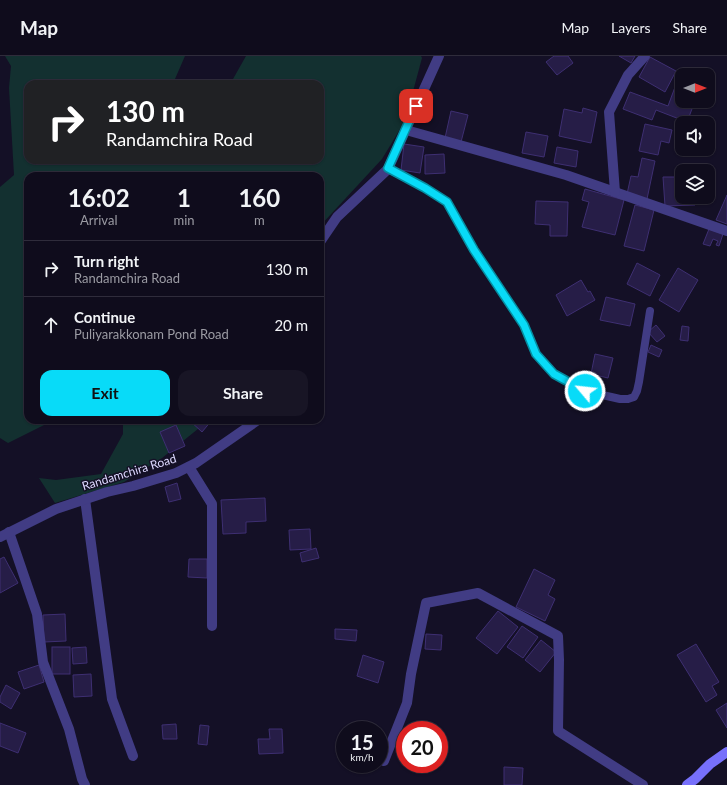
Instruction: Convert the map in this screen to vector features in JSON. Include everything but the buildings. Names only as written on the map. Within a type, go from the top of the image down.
[{"type":"street","points":[[324,236],[337,217],[388,168],[439,56]]},
{"type":"street","points":[[615,192],[609,112],[628,75],[644,56]]},
{"type":"street","points":[[406,130],[566,175],[727,231]]},
{"type":"street","name":"Randamchira Road","points":[[5,535],[56,509],[107,492],[176,473],[196,463],[252,424]]},
{"type":"street","points":[[189,467],[212,504],[212,626]]},
{"type":"street","points":[[84,499],[112,699],[133,756]]},
{"type":"street","points":[[5,535],[37,614],[44,662],[69,729],[82,779],[85,785]]},
{"type":"street","points":[[388,751],[407,703],[411,674],[426,603],[478,593],[558,636],[558,731],[643,785]]},
{"type":"street","points":[[687,785],[710,764],[727,752]]},
{"type":"lane","points":[[388,168],[447,202],[474,250],[524,325],[536,354],[554,374],[585,391],[620,399],[634,397],[639,382],[650,311]]},
{"type":"green space","points":[[5,56],[185,56],[175,80],[24,80],[24,164],[324,164],[324,80],[233,80],[246,56],[421,56],[422,58],[405,121],[382,159],[324,222],[324,172],[24,172],[24,424],[46,424],[8,443],[0,438],[0,187],[14,175],[9,88],[11,66]]},
{"type":"green space","points":[[123,424],[204,424],[162,458],[124,482],[55,503],[39,478],[56,480],[101,474],[123,434]]},
{"type":"route","points":[[416,106],[388,168],[447,202],[474,250],[524,325],[536,354],[554,374],[585,391]]}]
